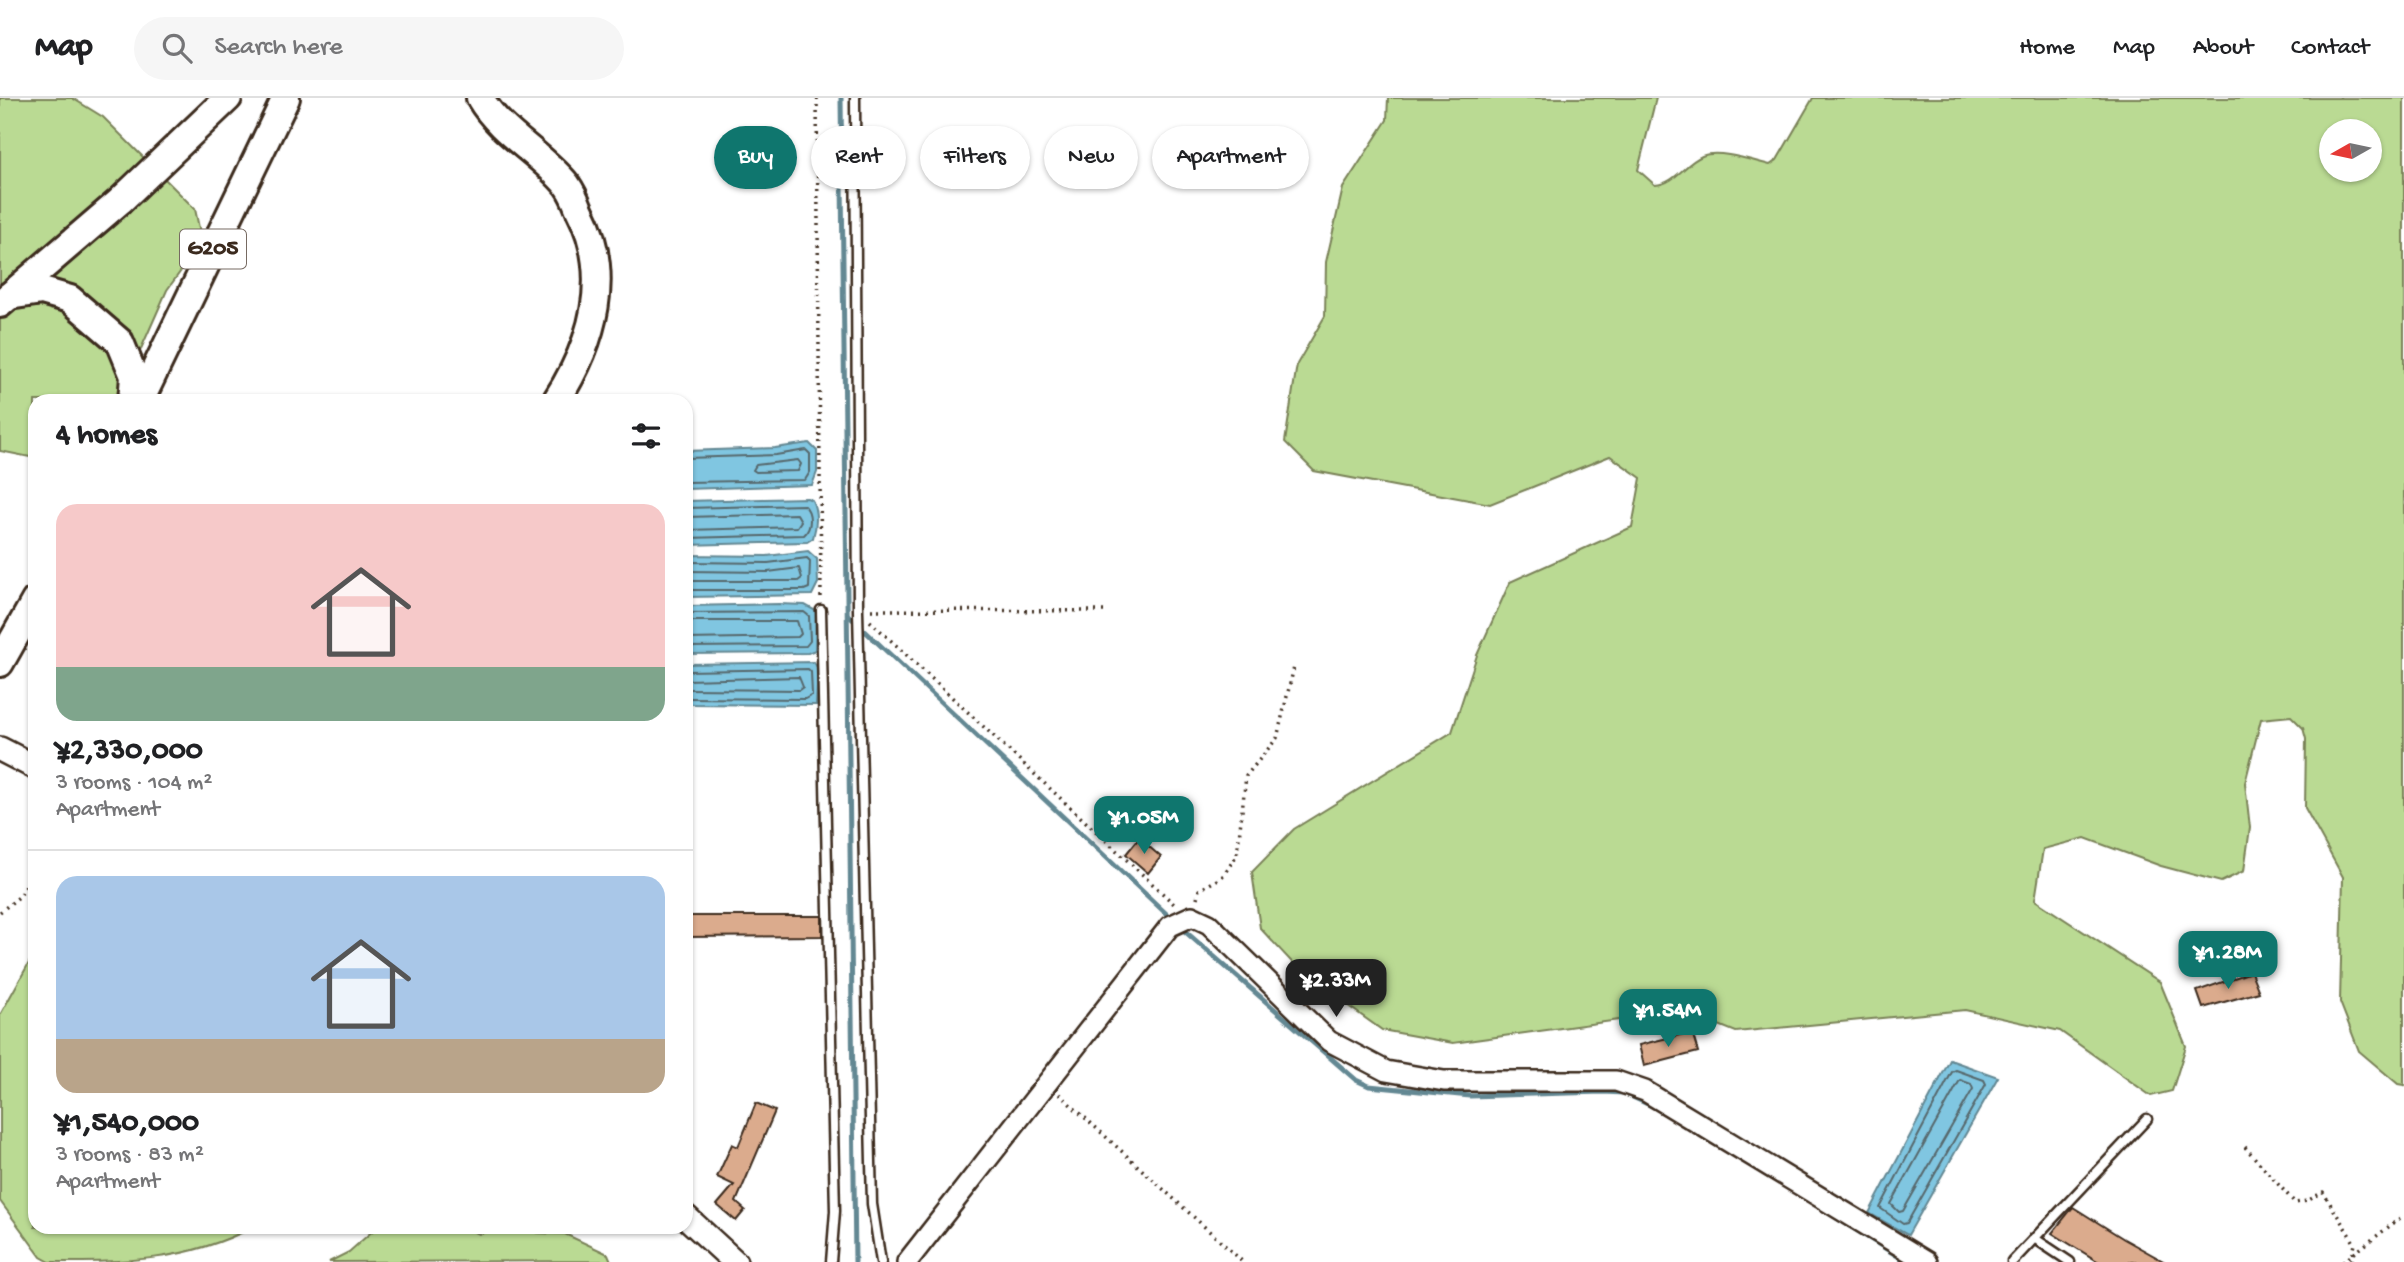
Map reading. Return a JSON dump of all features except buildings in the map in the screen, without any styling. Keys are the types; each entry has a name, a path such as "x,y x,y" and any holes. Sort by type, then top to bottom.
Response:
{"highway":[{"path":"5,300 161,163 228,98"},
{"name":"G205","path":"143,394 286,98"},
{"path":"480,98 490,116 568,186 590,230 599,276 594,317 576,370 561,394"},
{"path":"5,300 42,291 71,299 120,342 134,376 133,394"},
{"path":"0,663 28,613"}],"main road":[{"path":"0,749 28,763"},
{"path":"693,1224 731,1261"}],"street":[{"path":"907,1262 1170,926 1192,916 1209,924 1329,1041 1386,1071 1444,1081 1616,1081 1645,1091 1927,1262"}],"lane":[{"path":"855,98 858,610 872,1204 881,1262"},
{"path":"821,610 835,1211 831,1262"},
{"path":"2012,1262 2147,1119"},
{"path":"2034,1238 2070,1262"}],"path":[{"path":"817,98 821,610"},
{"path":"858,610 1107,611"},
{"path":"858,610 1175,905 1192,916 1199,890 1222,877 1237,855 1246,776 1277,738 1294,667"},
{"path":"0,912 20,896 28,883"},
{"path":"1047,1083 1243,1262"},
{"path":"2245,1147 2295,1203 2307,1201 2323,1192 2355,1244 2351,1259"},
{"path":"2343,1262 2351,1259 2404,1215"}],"green space":[{"path":"0,98 72,98 103,117 195,209 202,242 167,290 121,394 28,394 28,457 0,451"},
{"path":"1388,98 1656,98 1638,170 1655,185 1668,181 1696,159 1709,154 1736,156 1770,165 1777,160 1813,98 2404,98 2404,1085 2398,1084 2359,1051 2340,1002 2343,877 2305,808 2306,739 2303,728 2291,716 2261,719 2245,783 2250,828 2244,871 2221,882 2161,866 2085,838 2043,849 2035,900 2160,982 2186,1046 2172,1091 2151,1096 2060,1031 1965,1010 1736,1032 1684,1011 1453,1043 1382,1030 1302,973 1260,928 1252,872 1294,829 1452,732 1477,655 1510,582 1632,527 1641,478 1610,456 1490,504 1314,471 1285,442 1297,364 1325,316 1326,262 1343,188 1387,120"},
{"path":"28,965 28,1234 238,1234 204,1247 155,1258 50,1262 41,1257 0,1201 0,1015"},
{"path":"369,1234 565,1234 608,1254 611,1261 329,1262 349,1252"}],"water":[{"path":"809,443 817,451 817,472 812,485 693,489 693,451 775,448"},
{"path":"807,498 812,500 815,510 813,538 807,542 693,545 693,501"},
{"path":"808,551 817,559 818,583 812,595 693,597 693,555 767,556"},
{"path":"805,605 816,611 815,650 808,653 693,654 693,606"},
{"path":"814,662 818,669 816,705 693,704 693,664"},
{"path":"1950,1060 1998,1077 1908,1235 1869,1213"}],"waterway":[{"path":"841,98 855,1262"},
{"path":"848,615 1173,920"},
{"path":"1180,927 1356,1080 1369,1086 1470,1096 1624,1093 1654,1107"},
{"path":"1830,1214 1907,1262"}]}
